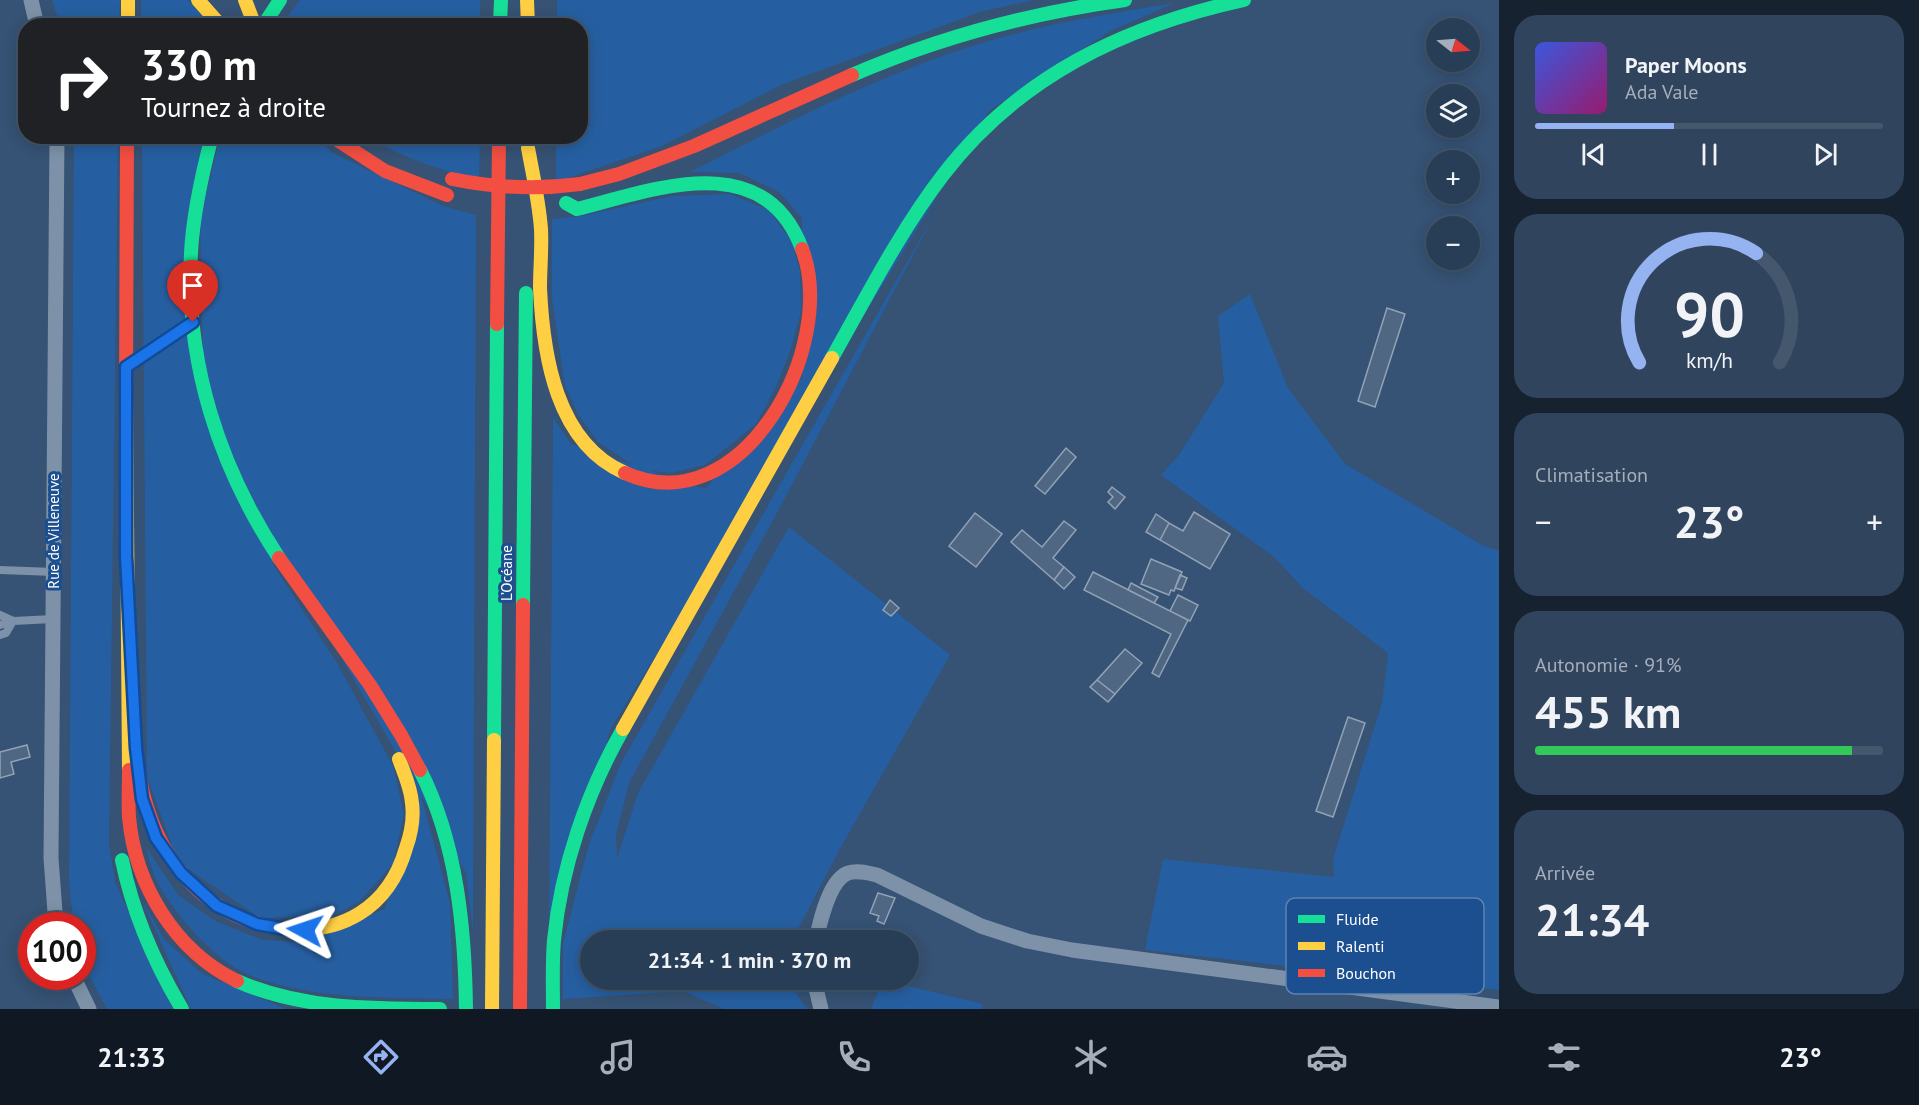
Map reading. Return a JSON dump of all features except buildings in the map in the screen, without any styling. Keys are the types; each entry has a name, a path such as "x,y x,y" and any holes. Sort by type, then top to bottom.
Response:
{"highway":[{"path":"128,0 128,18"},
{"path":"198,0 215,18"},
{"path":"245,0 252,18"},
{"path":"268,18 280,0"},
{"path":"500,18 501,0"},
{"path":"527,0 528,18"},
{"path":"447,178 512,190 548,189 580,184 644,167 877,64 951,37 1033,14 1125,0"},
{"path":"552,1009 554,941 561,897 582,815 598,777 614,744 888,259 924,201 958,157 991,123 1024,94 1072,62 1152,24 1244,0"},
{"path":"683,165 761,125 768,112"},
{"path":"127,144 126,556 129,817 135,852 146,885 172,930 213,968 259,993 326,1007 440,1009"},
{"path":"210,144 202,175 191,254 194,340 205,392 224,454 241,493 281,563 372,686 408,746 431,794 451,852 463,916 466,1009"},
{"path":"343,144 385,171 452,196"},
{"name":"L’Océane","path":"492,1009 500,144"},
{"path":"484,203 517,205 574,204 709,182 726,183 761,195 777,207 800,238 808,267 811,302 808,328 795,370 781,401 755,439 738,455 709,475 685,482 665,483 630,476 618,471 586,445 572,426 555,388 546,345 540,272 540,221 528,144"},
{"path":"527,230 528,144"},
{"path":"574,204 663,174"},
{"name":"L’Océane","path":"520,1009 527,266"},
{"path":"126,556 136,748 142,799 156,838 181,873 217,906 257,924 291,930 318,929 377,902 396,876 408,845 412,825 412,803 398,755 382,721 356,676 356,665"},
{"path":"126,556 115,793 118,837 126,882 145,940 182,1009"}],"street":[{"path":"31,0 36,18"},
{"name":"Rue de Villeneuve","path":"55,912 51,858 57,144"},
{"path":"818,930 820,920 839,878 850,872 864,872 877,875 981,926 1027,941 1071,950 1286,979"},
{"path":"79,990 89,1009"},
{"path":"816,990 821,1009"},
{"path":"1401,994 1499,1007"}],"lane":[{"path":"126,367 193,322"},
{"path":"0,570 54,572"},
{"path":"0,615 13,621"},
{"path":"0,625 13,621 53,619"},
{"path":"0,635 6,633 13,621"}],"shaded area":[{"path":"52,0 120,0 119,18 58,18"},
{"path":"141,0 188,0 204,18 141,18"},
{"path":"300,0 480,0 480,18 286,18"},
{"path":"557,0 1035,0 983,11 783,84 662,146 556,182 556,144 588,144 588,18 557,18"},
{"path":"1175,3 1110,31 990,110 611,728 549,936 553,417 571,444 705,489 802,378 802,218 779,192 740,173 690,172 868,85 941,56 1027,31"},
{"path":"74,144 118,144 109,843 115,882 173,1009 107,1009 96,988 96,912 72,912 69,882"},
{"path":"142,144 204,144 184,295 274,566 337,663 393,766 404,814 393,864 360,901 330,917 260,918 178,862 147,777"},
{"path":"218,144 323,144 333,153 443,206 476,215 473,932 466,873 247,495 203,357 200,218"},
{"path":"380,144 480,144 479,179 422,163"},
{"path":"730,194 769,210 792,242 800,271 801,311 790,352 775,389 756,424 705,465 670,473 639,469 598,442 578,414 565,386 552,299 552,219 581,216 672,196"},
{"path":"940,204 778,511 629,783 616,835 617,859 638,793 789,527 950,655 842,845 798,930 580,930 580,990 794,990 807,1009 724,1009 683,991 563,999 563,944 589,844 621,763"},
{"path":"1250,294 1288,388 1345,464 1482,545 1499,551 1499,990 1484,988 1484,898 1286,898 1286,966 1145,950 1163,859 1334,877 1333,859 1382,703 1388,653 1303,588 1274,557 1161,475 1179,455 1224,383 1218,316"},
{"path":"418,784 450,903 453,999 324,993 273,983 249,975 222,958 195,933 172,905 152,870 146,847 178,895 217,922 263,940 299,942 385,909"},
{"path":"140,896 164,939 201,973 286,1009 191,1009"},
{"path":"919,989 983,1004 982,1009 871,1009 879,990"}],"traffic: fast":[{"path":"268,18 280,0"},
{"path":"500,18 501,0"},
{"path":"852,75 918,49 986,28 1020,19 1125,0"},
{"path":"832,358 884,264 927,196 973,140 1005,110 1040,83 1077,60 1117,41 1157,24 1244,0"},
{"path":"210,144 198,194 191,253 191,294 200,373 223,450 239,487 279,558"},
{"path":"566,203 577,209 672,186 704,183 735,186 762,197 785,217 802,249"},
{"path":"523,605 526,293"},
{"path":"494,740 497,324"},
{"path":"553,1009 554,940 557,913 569,858 587,804 623,729"},
{"path":"420,770 433,798 451,856 461,917 466,1009"},
{"path":"122,860 138,918 162,973 182,1009"},
{"path":"237,981 286,997 336,1006 440,1009"}],"traffic: slow":[{"path":"128,0 128,18"},
{"path":"198,0 214,18"},
{"path":"245,0 252,18"},
{"path":"527,0 528,18"},
{"path":"528,148 541,229 540,288 550,368 569,419 583,441 602,459 625,473"},
{"path":"623,729 832,358"},
{"path":"126,395 129,770"},
{"path":"492,1009 494,740"},
{"path":"280,928 323,927 342,922 375,902 388,887 406,848 411,832 413,809 399,759"}],"traffic: jam":[{"path":"580,184 619,174 694,146 852,75"},
{"path":"126,395 127,144"},
{"path":"343,144 385,171 447,195"},
{"path":"497,324 499,144"},
{"path":"452,179 516,187 580,184"},
{"path":"625,473 668,483 708,474 743,451 772,417 793,376 807,332 810,288 802,249"},
{"path":"279,558 370,685 420,770"},
{"path":"520,1009 523,605"},
{"path":"129,770 129,817 133,842 149,891 177,934 215,968 237,981"},
{"path":"140,779 157,832 169,856 185,877 204,896 226,910 252,921 280,928"}],"route":[{"path":"193,322 126,367 126,556 136,748 142,799 156,838 181,873 217,906 257,924 305,930"}]}
